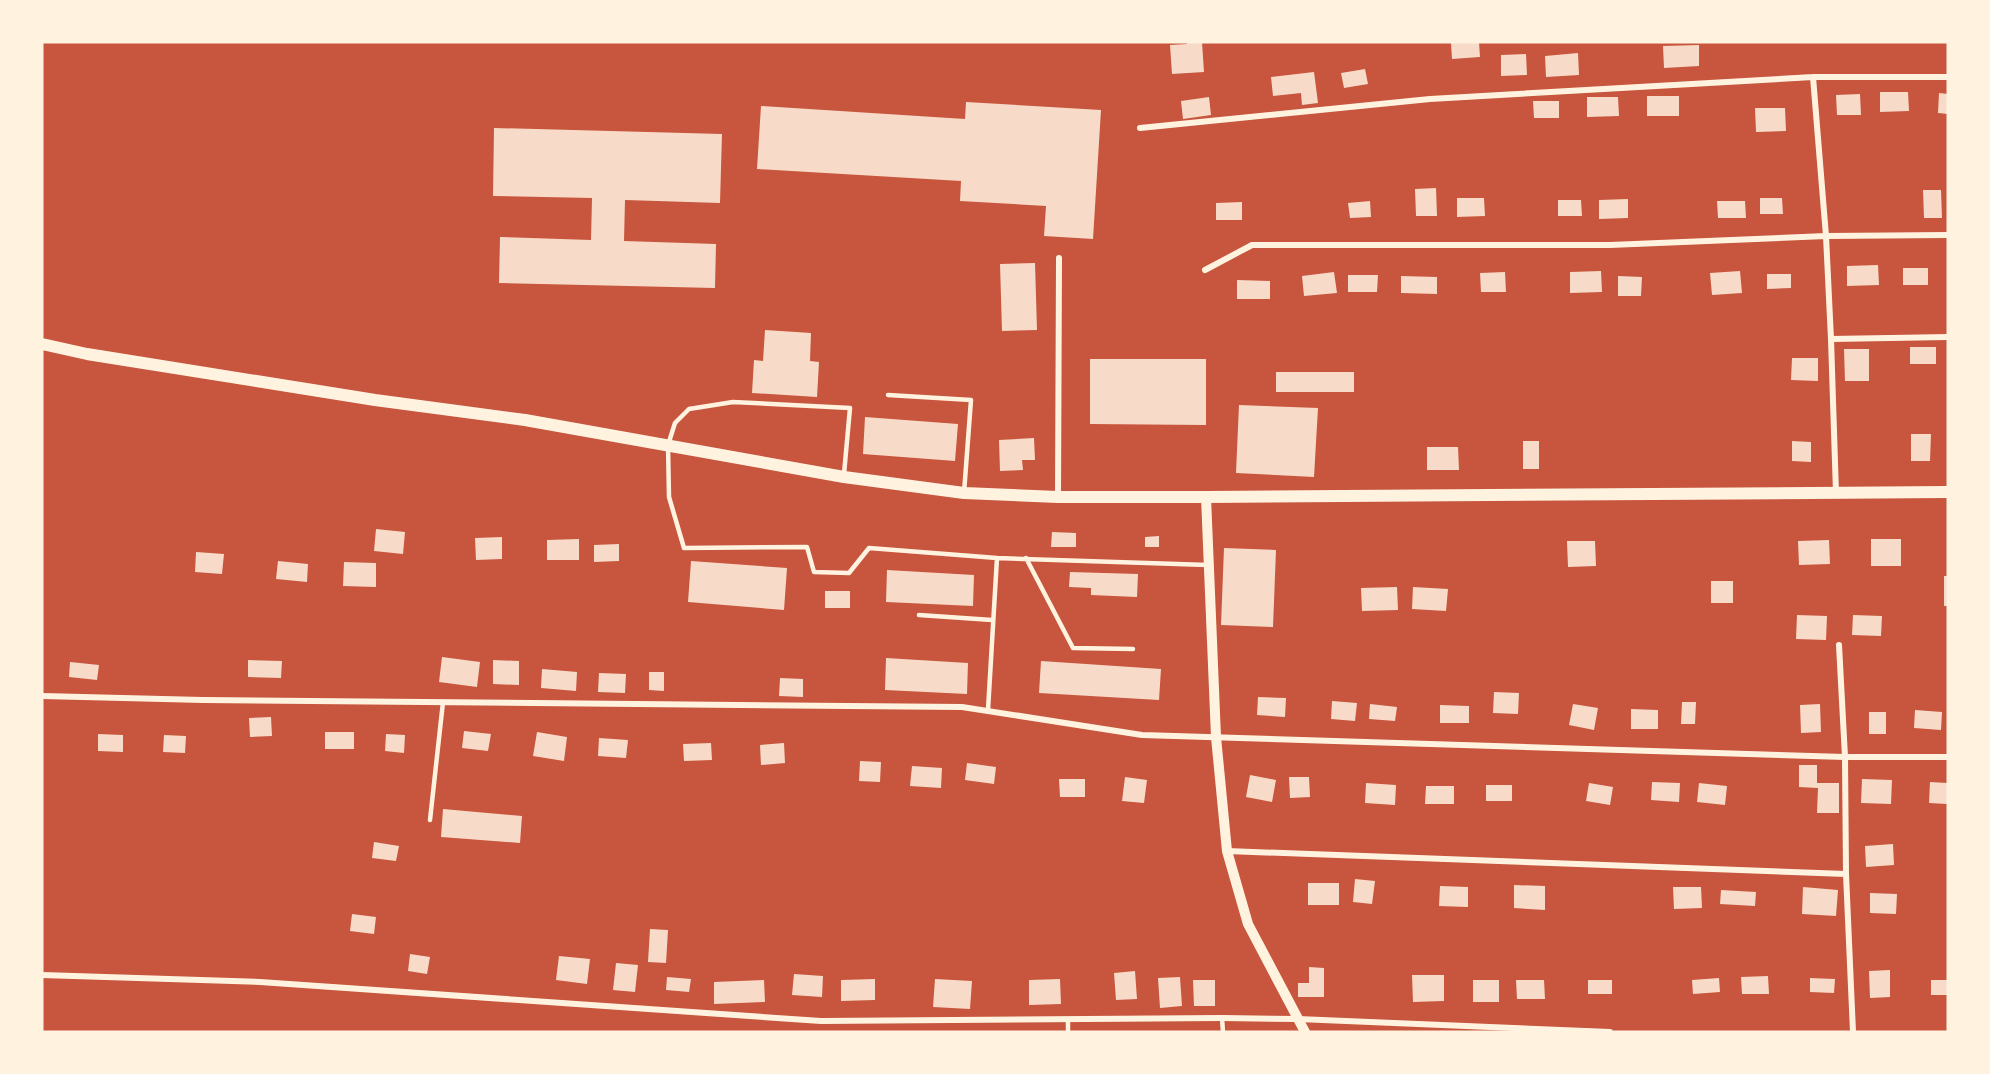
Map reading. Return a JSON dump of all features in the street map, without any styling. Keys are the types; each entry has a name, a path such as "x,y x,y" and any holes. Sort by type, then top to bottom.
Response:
{"main road":[{"path":"42,344 87,354 375,400 525,420 844,477 964,493 1058,497 1206,497 1948,492"}],"street":[{"path":"1140,128 1430,99 1813,77 1948,77"},
{"path":"1813,77 1832,339 1836,493"},
{"path":"1205,270 1252,245 1610,245 1826,236 1948,235"},
{"path":"1058,497 1059,258"},
{"path":"1832,339 1948,337"},
{"path":"1206,497 1216,737 1227,851 1248,924 1305,1032"},
{"path":"1839,645 1845,757 1846,874 1853,1032"},
{"path":"42,696 962,707 1142,735 1845,757 1948,757"},
{"path":"1227,851 1846,874"},
{"path":"42,975 260,982 821,1021 1298,1019 1610,1032"}],"lane":[{"path":"888,395 971,400 964,493"},
{"path":"844,477 850,408 733,402 689,409 675,423 668,445 669,497 684,548 807,547 814,572 849,573 869,548 997,558 1208,565"},
{"path":"988,710 997,558"},
{"path":"1026,558 1072,648 1133,649"},
{"path":"919,615 992,620"},
{"path":"430,820 443,702"},
{"path":"1222,1018 1223,1032"},
{"path":"1068,1019 1068,1032"}],"building":[{"path":"1187,42 1202,42 1204,72 1172,74 1170,45 1187,44"},
{"path":"1479,42 1480,57 1452,59 1451,43"},
{"path":"1699,45 1699,66 1664,68 1663,46"},
{"path":"1578,53 1579,75 1546,77 1545,56"},
{"path":"1526,54 1527,75 1501,76 1501,55"},
{"path":"1365,69 1368,84 1344,88 1341,73"},
{"path":"1314,72 1318,103 1302,105 1301,93 1273,96 1271,77"},
{"path":"1880,92 1908,92 1909,111 1880,112"},
{"path":"1939,93 1948,94 1948,114 1938,113"},
{"path":"1860,94 1861,115 1837,115 1836,95"},
{"path":"1647,96 1679,96 1679,116 1647,116"},
{"path":"1209,97 1211,115 1183,119 1181,101"},
{"path":"1587,97 1618,97 1619,116 1587,117"},
{"path":"1533,101 1559,101 1559,118 1534,118"},
{"path":"966,102 1101,110 1093,239 1044,236 1046,206 960,201 961,181 757,169 761,106 965,119"},
{"path":"1755,108 1785,108 1786,131 1756,132"},
{"path":"494,128 722,134 720,203 625,200 624,241 716,244 715,288 499,283 500,237 591,240 592,198 493,196"},
{"path":"1436,188 1437,216 1416,216 1415,189"},
{"path":"1923,190 1941,190 1942,218 1924,218"},
{"path":"1457,198 1484,198 1485,216 1457,217"},
{"path":"1760,198 1782,198 1783,214 1760,214"},
{"path":"1628,199 1628,218 1599,219 1599,200"},
{"path":"1558,200 1581,200 1582,216 1558,216"},
{"path":"1370,201 1371,217 1350,218 1348,203"},
{"path":"1717,201 1745,201 1746,218 1718,218"},
{"path":"1242,202 1242,220 1216,220 1216,203"},
{"path":"1035,263 1037,330 1002,331 1000,264"},
{"path":"1878,265 1879,285 1847,286 1847,266"},
{"path":"1903,268 1928,268 1928,285 1903,285"},
{"path":"1601,271 1602,292 1570,293 1570,272"},
{"path":"1740,271 1742,293 1712,295 1710,273"},
{"path":"1334,272 1337,293 1304,296 1302,276"},
{"path":"1505,272 1506,292 1481,292 1480,273"},
{"path":"1767,274 1791,274 1791,288 1767,289"},
{"path":"1348,275 1378,275 1377,292 1348,292"},
{"path":"1401,276 1437,277 1437,294 1401,293"},
{"path":"1618,276 1642,277 1641,296 1618,296"},
{"path":"1237,280 1270,281 1270,299 1237,299"},
{"path":"765,330 811,333 810,361 819,362 817,397 752,393 754,360 763,361"},
{"path":"1910,347 1936,347 1936,364 1910,364"},
{"path":"1844,349 1869,349 1869,381 1845,381"},
{"path":"1792,358 1818,358 1818,381 1791,380"},
{"path":"1090,359 1206,359 1206,425 1090,424"},
{"path":"1276,372 1354,372 1354,392 1276,392"},
{"path":"1239,405 1318,408 1314,477 1236,473"},
{"path":"865,417 958,424 955,461 863,454"},
{"path":"1911,434 1931,434 1930,461 1911,461"},
{"path":"1034,438 1035,460 1022,460 1023,470 1000,471 999,440"},
{"path":"1523,441 1539,441 1539,469 1523,469"},
{"path":"1792,441 1811,442 1811,462 1792,461"},
{"path":"1427,447 1458,447 1459,470 1427,470"},
{"path":"376,529 405,532 403,554 374,551"},
{"path":"1052,532 1076,533 1076,547 1051,547"},
{"path":"1159,536 1159,547 1145,547 1145,537"},
{"path":"502,537 502,559 476,560 475,538"},
{"path":"579,539 579,560 547,560 547,540"},
{"path":"1871,539 1901,539 1901,566 1871,566"},
{"path":"1829,540 1830,564 1799,565 1798,541"},
{"path":"1567,541 1595,541 1596,566 1568,567"},
{"path":"619,544 619,561 594,562 594,545"},
{"path":"1224,548 1276,550 1273,627 1221,625"},
{"path":"196,552 224,554 222,574 195,572"},
{"path":"278,561 308,564 307,582 276,579"},
{"path":"691,561 787,568 784,610 688,602"},
{"path":"344,562 376,563 376,587 343,586"},
{"path":"887,570 974,575 973,606 886,602"},
{"path":"1070,572 1138,574 1137,597 1091,595 1091,588 1069,587"},
{"path":"1944,576 1948,576 1948,606 1944,606"},
{"path":"1711,581 1733,581 1733,603 1711,603"},
{"path":"1397,587 1398,610 1362,611 1361,588"},
{"path":"1413,587 1448,589 1446,611 1412,609"},
{"path":"825,591 850,591 850,608 825,608"},
{"path":"1797,615 1827,616 1826,640 1796,639"},
{"path":"1853,615 1882,616 1881,636 1852,635"},
{"path":"442,657 480,662 477,687 439,682"},
{"path":"886,658 968,663 967,694 885,690"},
{"path":"248,660 282,661 281,678 248,677"},
{"path":"493,660 519,661 519,685 493,684"},
{"path":"1041,661 1161,669 1159,700 1039,693"},
{"path":"70,662 99,665 97,680 69,677"},
{"path":"542,669 577,672 576,691 541,688"},
{"path":"649,672 664,672 664,691 649,690"},
{"path":"599,673 626,674 625,693 598,692"},
{"path":"780,678 803,679 803,697 779,696"},
{"path":"1494,692 1519,693 1518,714 1493,713"},
{"path":"1258,697 1286,698 1285,717 1257,715"},
{"path":"1332,701 1357,703 1355,721 1331,719"},
{"path":"1682,702 1696,702 1695,724 1681,724"},
{"path":"1370,704 1397,707 1395,721 1369,719"},
{"path":"1573,704 1598,708 1594,730 1569,725"},
{"path":"1820,704 1821,732 1801,733 1800,705"},
{"path":"1440,705 1469,706 1469,723 1440,723"},
{"path":"1631,709 1658,710 1658,729 1631,729"},
{"path":"1915,710 1942,712 1941,730 1914,728"},
{"path":"1869,712 1886,712 1886,734 1869,734"},
{"path":"271,717 272,736 250,737 249,718"},
{"path":"464,731 491,734 488,751 462,748"},
{"path":"325,732 354,732 354,749 325,749"},
{"path":"537,732 567,737 564,761 533,756"},
{"path":"98,734 123,735 123,752 98,751"},
{"path":"386,734 405,735 404,753 385,751"},
{"path":"164,735 186,736 185,753 163,752"},
{"path":"599,738 628,740 626,758 598,756"},
{"path":"711,743 712,760 684,761 683,744"},
{"path":"784,743 785,763 761,765 760,745"},
{"path":"860,761 881,762 880,782 859,781"},
{"path":"967,763 996,767 994,784 965,780"},
{"path":"1799,765 1817,765 1817,783 1839,783 1839,813 1817,813 1818,788 1799,787"},
{"path":"912,766 942,768 941,788 910,786"},
{"path":"1250,775 1276,780 1272,802 1246,797"},
{"path":"1125,777 1147,780 1144,803 1122,801"},
{"path":"1289,777 1309,777 1310,797 1290,798"},
{"path":"1059,779 1085,779 1085,797 1060,797"},
{"path":"1862,779 1892,780 1891,804 1861,803"},
{"path":"1652,782 1680,783 1679,802 1651,800"},
{"path":"1930,782 1948,783 1947,804 1929,803"},
{"path":"1366,783 1396,785 1395,805 1365,803"},
{"path":"1589,783 1613,787 1610,805 1586,801"},
{"path":"1699,783 1727,786 1725,805 1697,802"},
{"path":"1486,785 1512,785 1512,801 1486,801"},
{"path":"1426,786 1454,786 1454,804 1425,804"},
{"path":"443,809 522,816 520,843 441,837"},
{"path":"374,842 399,846 396,861 372,858"},
{"path":"1893,844 1894,865 1866,867 1865,846"},
{"path":"1355,879 1375,881 1372,904 1353,902"},
{"path":"1308,883 1339,883 1339,905 1308,905"},
{"path":"1514,885 1545,886 1545,910 1514,908"},
{"path":"1440,886 1468,887 1468,907 1439,906"},
{"path":"1673,887 1701,887 1702,908 1674,909"},
{"path":"1803,887 1838,890 1836,916 1802,914"},
{"path":"1721,890 1756,892 1755,906 1720,904"},
{"path":"1870,893 1897,894 1896,914 1870,913"},
{"path":"352,914 376,917 374,934 350,931"},
{"path":"650,929 668,930 666,963 648,962"},
{"path":"410,954 430,957 427,974 408,971"},
{"path":"559,956 590,959 587,984 556,980"},
{"path":"616,963 638,965 635,992 613,990"},
{"path":"1309,967 1324,968 1324,997 1298,997 1298,983 1309,983"},
{"path":"1890,970 1890,997 1870,998 1869,971"},
{"path":"1135,971 1137,999 1116,1000 1114,973"},
{"path":"794,974 823,976 822,997 792,995"},
{"path":"1412,975 1444,975 1444,1001 1413,1002"},
{"path":"1768,976 1769,994 1742,994 1741,977"},
{"path":"667,977 691,979 689,992 666,990"},
{"path":"1180,977 1182,1006 1160,1008 1158,978"},
{"path":"1719,978 1720,992 1693,994 1692,980"},
{"path":"1810,978 1835,979 1834,993 1810,992"},
{"path":"875,979 875,1000 841,1001 841,980"},
{"path":"935,979 972,981 970,1009 933,1007"},
{"path":"1060,979 1061,1004 1029,1005 1029,980"},
{"path":"764,980 765,1002 714,1004 714,982"},
{"path":"1193,980 1215,980 1215,1006 1194,1006"},
{"path":"1473,980 1499,980 1499,1002 1473,1002"},
{"path":"1516,980 1544,980 1545,999 1517,999"},
{"path":"1588,980 1612,980 1612,994 1588,994"},
{"path":"1931,980 1948,980 1948,995 1931,995"}]}
